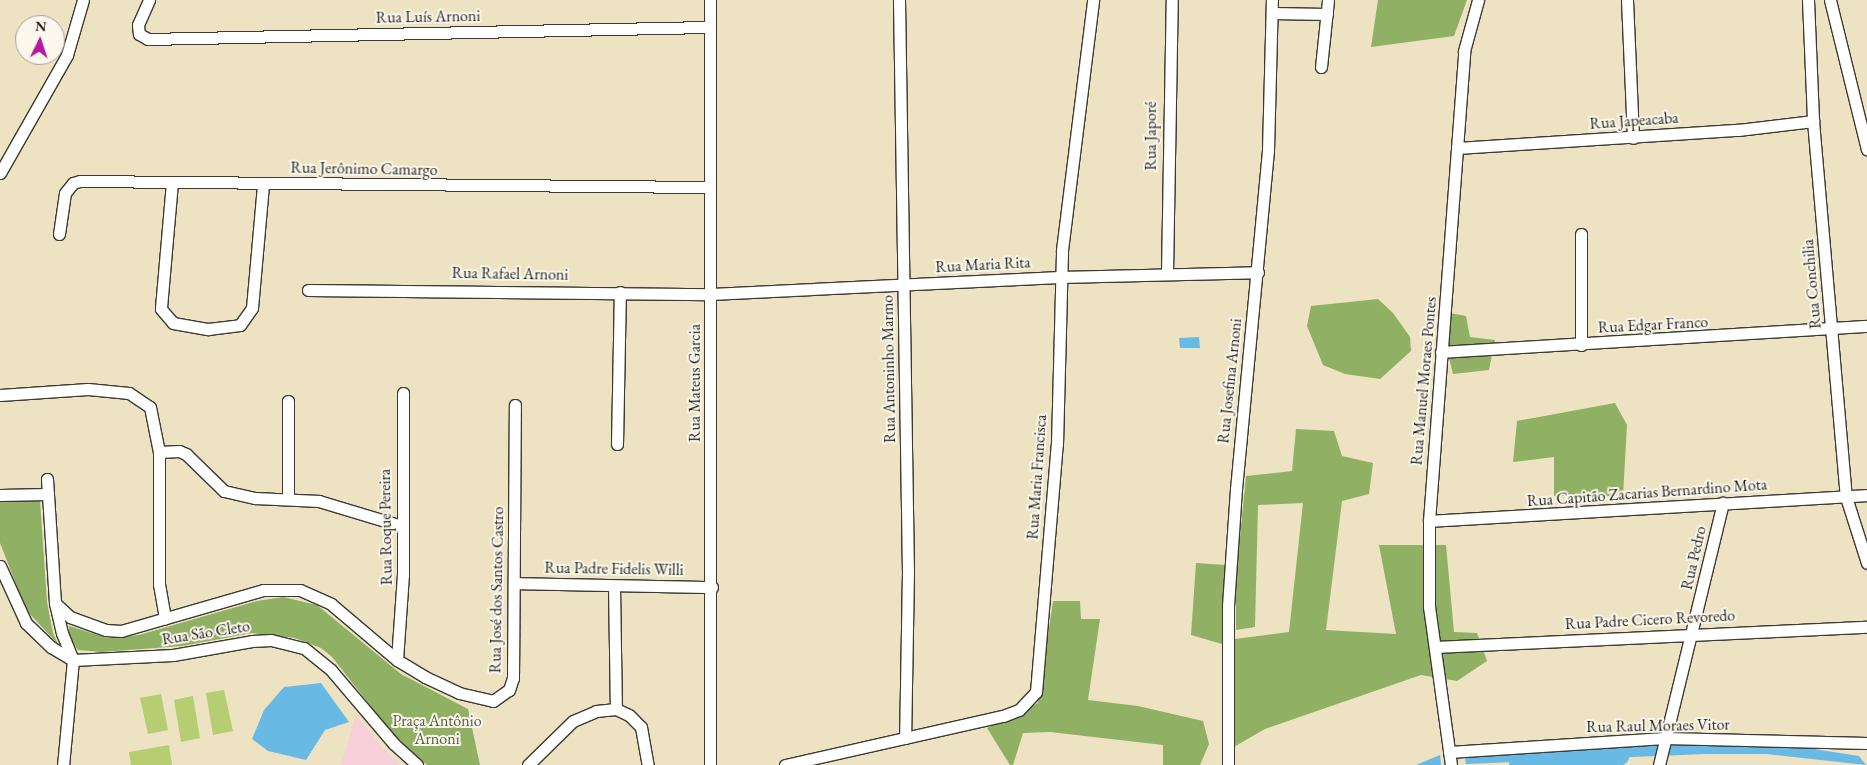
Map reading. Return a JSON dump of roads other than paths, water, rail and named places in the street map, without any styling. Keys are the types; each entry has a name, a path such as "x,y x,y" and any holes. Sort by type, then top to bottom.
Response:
{"street":[{"path":"0,172 67,55 83,0"},
{"name":"Rua Luís Arnoni","path":"149,0 138,24 139,34 148,39 709,27"},
{"name":"Rua Mateus Garcia","path":"710,0 709,187 712,587 710,765"},
{"name":"Rua Antoninho Marmo","path":"900,0 908,572 906,738"},
{"name":"Rua Maria Francisca","path":"785,765 1003,716 1019,710 1036,692 1057,444 1060,277 1093,0"},
{"name":"Rua Japoré","path":"1167,273 1172,0"},
{"name":"Rua Josefina Arnoni","path":"1228,765 1229,589 1270,122 1272,0"},
{"path":"1321,67 1328,0"},
{"name":"Rua Manuel Moraes Pontes","path":"1451,765 1427,573 1429,521 1464,51 1478,0"},
{"path":"1627,0 1633,138"},
{"name":"Rua Conchilia","path":"1808,0 1813,121 1846,497 1867,563"},
{"path":"1830,0 1867,150"},
{"path":"1272,13 1326,14"},
{"name":"Rua Japeacaba","path":"1457,148 1633,138 1738,130 1813,121"},
{"path":"172,182 161,309 173,323 208,329 240,325 252,308 263,184"},
{"name":"Rua Jerônimo Camargo","path":"59,234 65,193 73,183 172,182 709,187"},
{"path":"1581,345 1582,234"},
{"name":"Rua Maria Rita","path":"711,294 1060,277 1258,272"},
{"name":"Rua Rafael Arnoni","path":"308,290 711,294"},
{"path":"617,444 620,292"},
{"name":"Rua Edgar Franco","path":"1442,352 1581,345 1867,326"},
{"path":"0,395 88,389 129,393 150,407 159,452 159,584 165,618"},
{"name":"Rua Roque Pereira","path":"397,660 402,627 403,393"},
{"path":"288,401 288,499"},
{"name":"Rua José dos Santos Castro","path":"55,602 70,617 106,630 138,628 165,618 262,590 300,590 330,604 397,660 459,693 483,701 501,697 509,690 513,678 515,405"},
{"path":"159,452 179,450 186,454 224,490 255,498 288,499 333,504 402,526"},
{"path":"47,479 55,602 62,633 73,660 63,765"},
{"path":"0,495 48,494"},
{"name":"Rua Capitão Zacarias Bernardino Mota","path":"1429,521 1867,495"},
{"name":"Rua Pedro","path":"1660,760 1723,503"},
{"path":"0,566 26,623 51,647 73,660"},
{"name":"Rua Padre Fidelis Willi","path":"515,582 712,587"},
{"path":"614,586 616,710"},
{"name":"Rua Padre Cicero Revoredo","path":"1435,647 1692,633 1867,627"},
{"name":"Rua São Cleto","path":"73,660 173,655 252,641 288,643 316,656 417,765"},
{"path":"528,765 573,721 596,711 616,710 628,715 641,728 648,765"},
{"name":"Rua Raul Moraes Vitor","path":"1449,752 1665,740 1867,743"}],"water":[{"path":"1199,337 1200,348 1180,348 1179,338"},
{"path":"321,683 349,722 325,730 306,760 268,751 252,739 264,710 284,687"},
{"path":"1643,745 1789,745 1859,756 1866,765 1766,754 1705,754 1466,764 1464,754"},
{"path":"1440,755 1441,765 1416,765"}],"waterway":[{"path":"1519,765 1618,755"}],"park label":[{"name":"Praça Antônio Arnoni","path":"437,730"}]}
